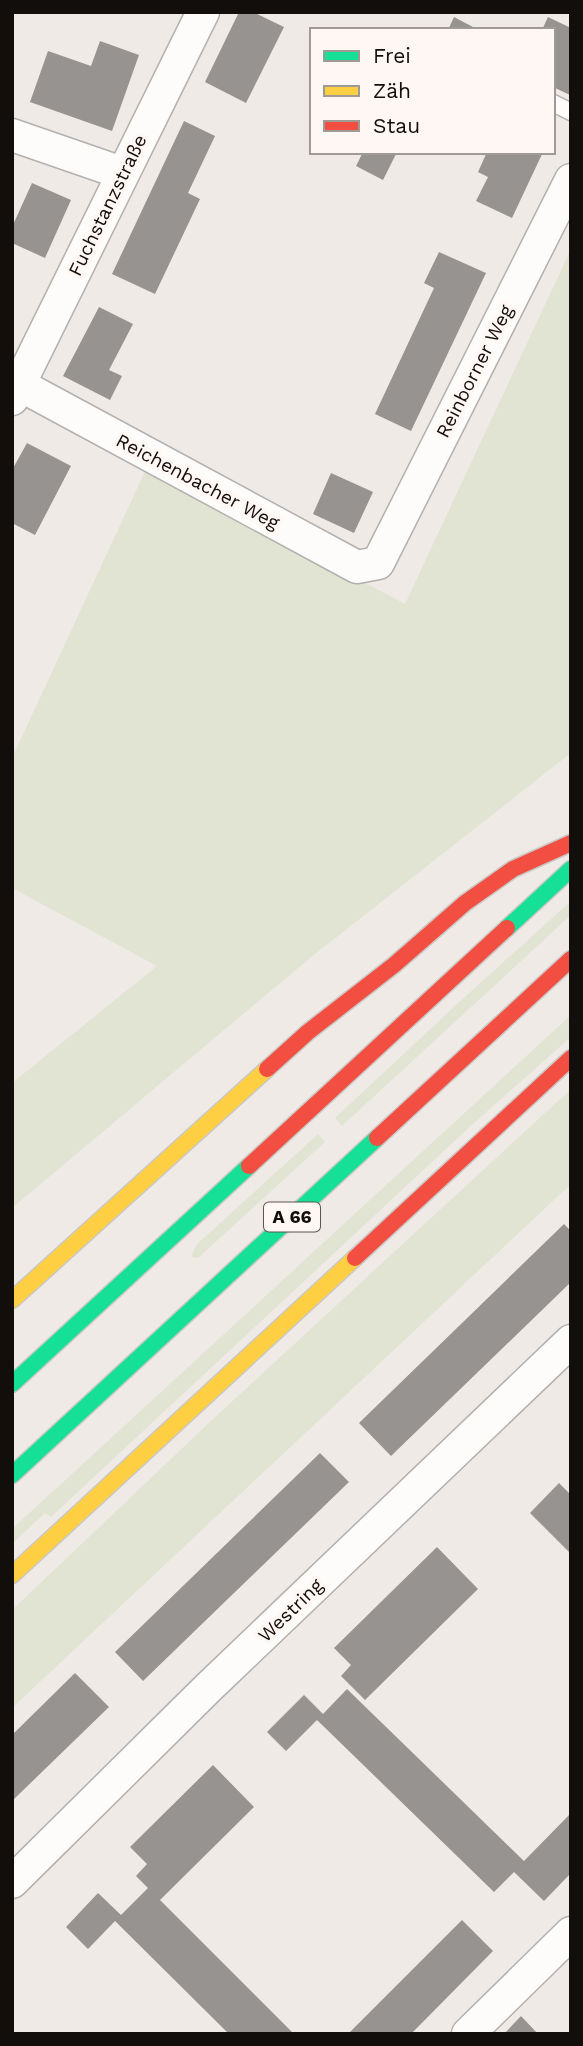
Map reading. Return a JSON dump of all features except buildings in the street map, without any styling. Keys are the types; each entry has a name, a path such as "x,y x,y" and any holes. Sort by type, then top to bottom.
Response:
{"highway":[{"path":"12,1300 308,1032 394,965 465,903 513,869 571,842"},
{"path":"12,1384 571,869"},
{"name":"A 66","path":"12,1475 571,959"},
{"path":"17,1581 571,1058"},
{"path":"17,1581 571,1080"}],"street":[{"name":"Fuchstanzstraße","path":"16,392 203,12"},
{"path":"12,135 122,173"},
{"name":"Reinborner Weg","path":"378,562 571,180"},
{"name":"Reichenbacher Weg","path":"16,392 357,567 378,562"},
{"name":"Westring","path":"12,1882 208,1688 571,1341"},
{"path":"468,2034 571,1933"}],"lane":[{"path":"555,104 571,112"}],"green space":[{"path":"571,249 571,753 310,958 12,1208 12,1083 157,966 12,888 12,758 147,467 405,604"},
{"path":"571,901 571,915 342,1126 335,1118"},
{"path":"571,1015 571,1037 475,1122 51,1517 45,1513 12,1544 12,1529"},
{"path":"571,1089 571,1184 12,1708 12,1610 213,1419"},
{"path":"318,1134 325,1142 198,1258 191,1257 196,1245"}],"traffic: fast":[{"path":"507,928 571,869"},
{"path":"12,1475 377,1138"},
{"path":"12,1384 249,1166"}],"traffic: slow":[{"path":"12,1300 267,1069"},
{"path":"12,1575 355,1258"}],"traffic: jam":[{"path":"267,1069 465,903 513,869 571,843"},
{"path":"249,1166 507,928"},
{"path":"377,1138 571,959"},
{"path":"355,1258 571,1058"}]}
